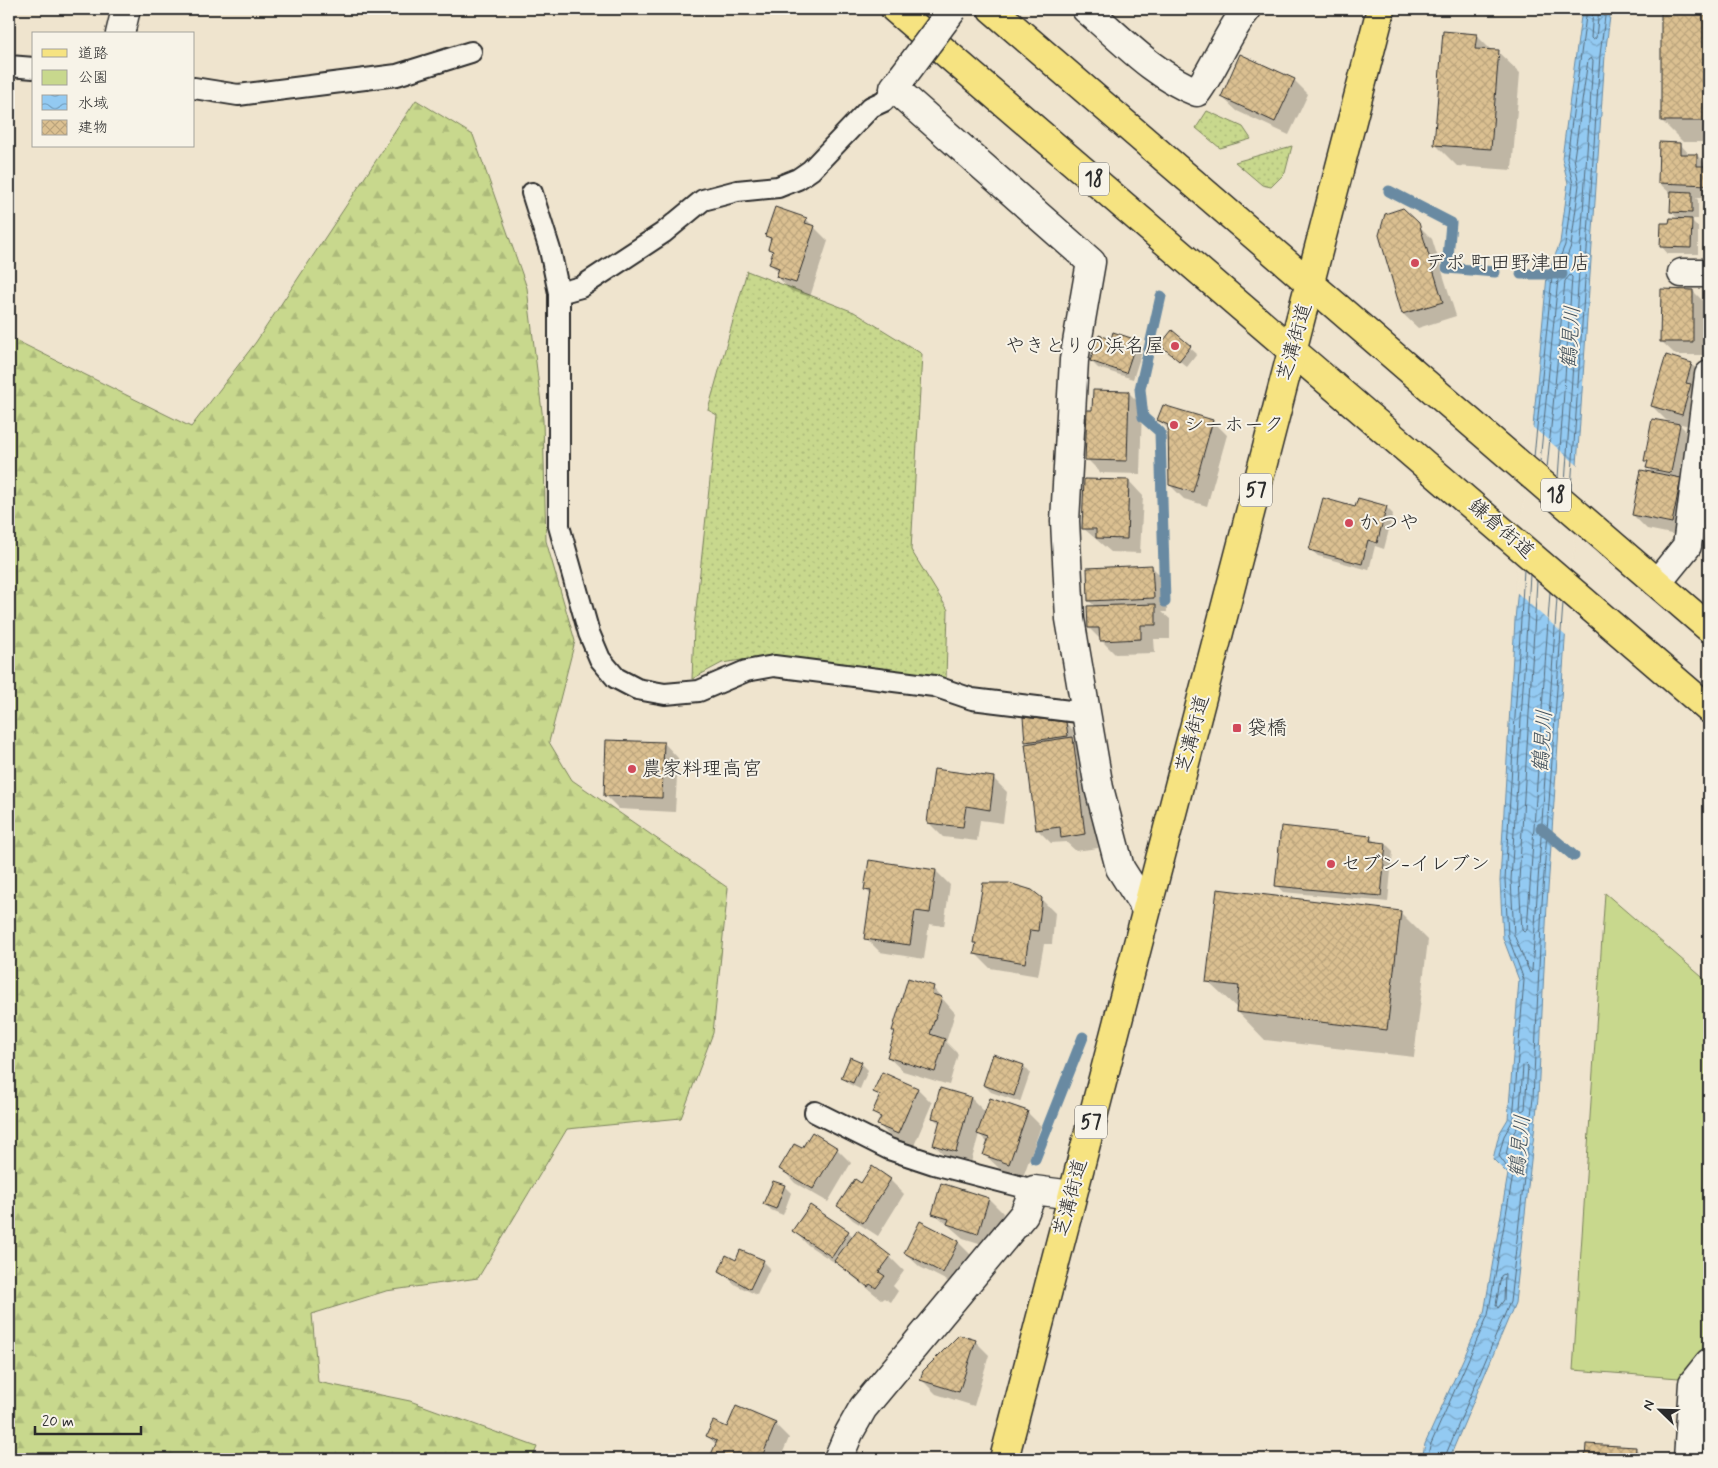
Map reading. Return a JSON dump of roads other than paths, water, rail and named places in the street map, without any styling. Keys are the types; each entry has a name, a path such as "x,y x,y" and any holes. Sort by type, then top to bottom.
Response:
{"main road":[{"name":"18","path":"895,9 1292,350"},
{"name":"18","path":"992,9 1709,628"},
{"name":"芝溝街道","path":"1004,1459 1381,9"},
{"name":"鎌倉街道","path":"1292,350 1709,709"}],"street":[{"path":"120,32 126,9"},
{"path":"953,9 898,82 1091,262 1074,360 1065,521 1070,619 1099,788 1120,868 1146,908"},
{"path":"1086,9 1165,76 1197,92 1211,72 1240,18 1247,9"},
{"path":"1682,273 1709,273"},
{"path":"1657,582 1687,546 1700,514 1709,375"},
{"path":"838,1459 848,1433 863,1408 1024,1214 1034,1190 1072,1195"},
{"path":"1688,1459 1693,1382 1709,1363"}],"lane":[{"path":"195,88 238,96 397,75 471,52"},
{"path":"9,66 32,68"},
{"path":"559,292 581,287 663,233 703,200 737,191 778,187 798,179 811,170 871,107 884,100 898,82"},
{"path":"532,194 550,250 559,292 559,526 589,633 600,659 616,678 637,689 665,694 698,691 746,671 774,666 934,686 972,699 1086,713"},
{"path":"815,1112 890,1150 934,1164 1034,1190"}],"water":[{"name":"鶴見川","path":"1582,9 1611,9 1605,55 1547,904 1538,1098 1515,1303 1449,1459 1422,1459 1425,1444 1484,1313 1508,1174 1493,1159 1499,1134 1508,1119 1519,980 1503,938 1500,881 1515,620 1547,276 1560,243 1568,183 1562,158"}],"waterway":[{"path":"1389,191 1451,223 1447,268 1495,272"},
{"path":"1521,274 1562,274"},
{"path":"1161,296 1140,389 1143,417 1160,432 1165,602"},
{"path":"1541,828 1574,856"},
{"path":"1035,1159 1083,1037"}],"place":[{"name":"デポ 町田野津田店","path":"1415,263"},
{"name":"やきとりの浜名屋","path":"1175,346"},
{"name":"シーホーク","path":"1174,425"},
{"name":"かつや","path":"1349,523"},
{"name":"袋橋","path":"1237,728"},
{"name":"農家料理高宮","path":"632,769"},
{"name":"セブン-イレブン","path":"1331,864"}]}
